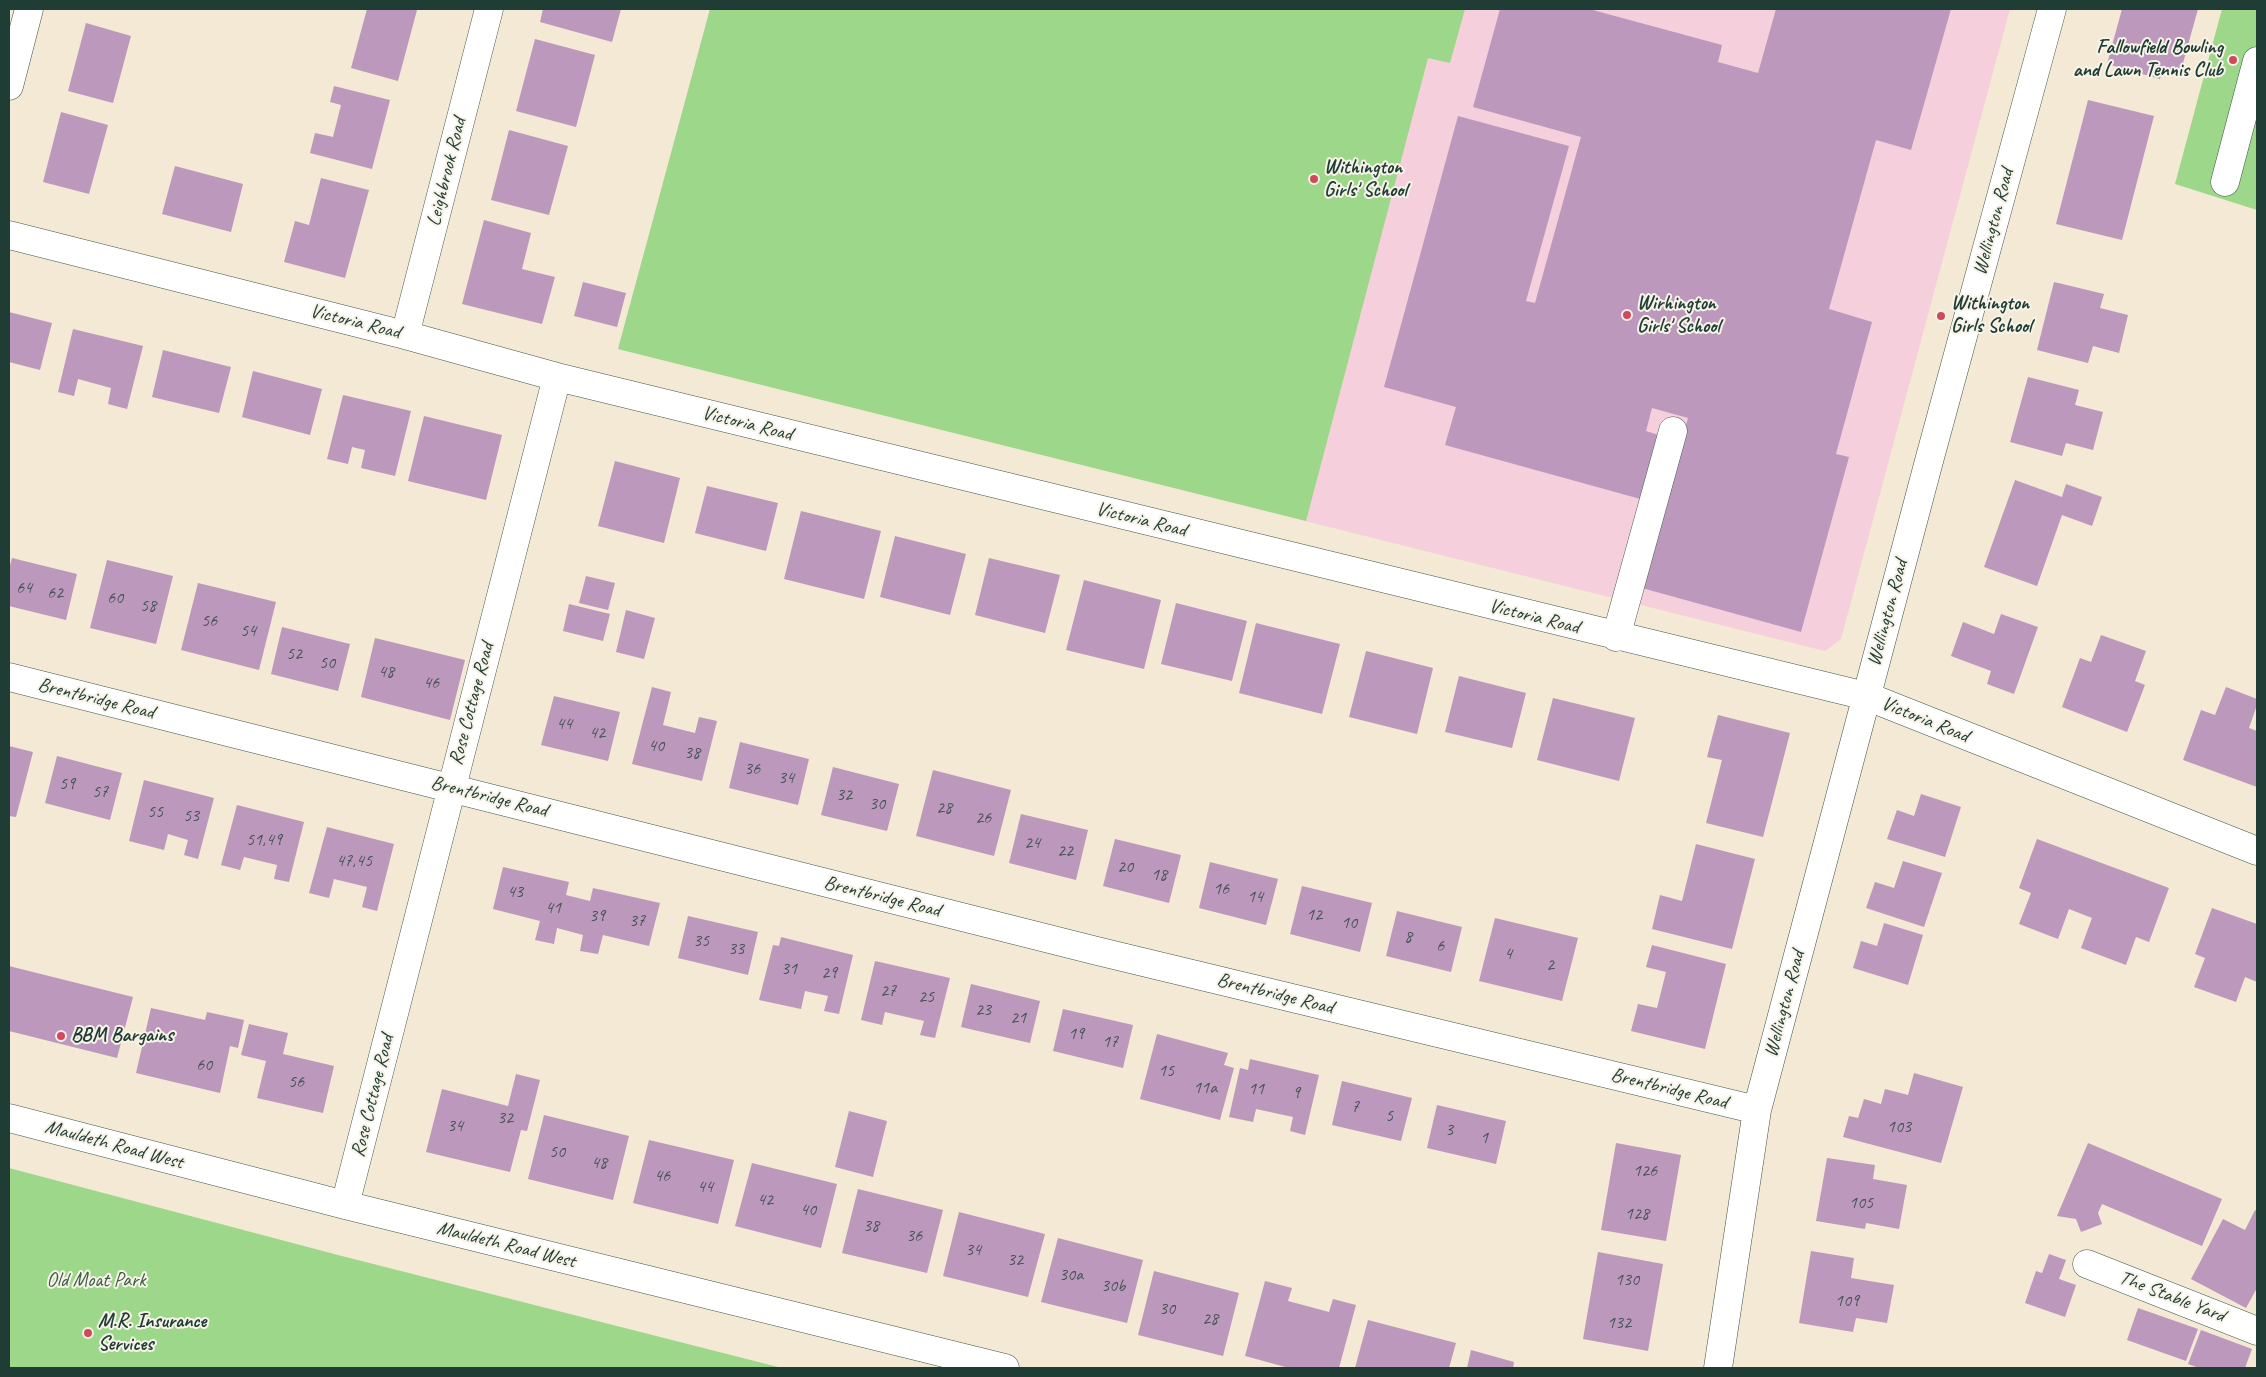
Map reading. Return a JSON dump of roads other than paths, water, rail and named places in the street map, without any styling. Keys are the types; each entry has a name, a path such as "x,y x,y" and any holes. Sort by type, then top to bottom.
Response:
{"street":[{"path":"9,86 29,9"},
{"name":"Leighbrook Road","path":"405,334 489,9"},
{"name":"Wellington Road","path":"1718,1368 1757,1110 1866,696 2052,9"},
{"path":"2225,182 2257,61"},
{"name":"Victoria Road","path":"9,235 405,334 557,377 1616,637 1866,696 2257,852"},
{"name":"Rose Cottage Road","path":"345,1205 557,377"},
{"path":"1616,637 1673,431"},
{"name":"Brentbridge Road","path":"9,677 1097,951 1757,1110"},
{"name":"Mauldeth Road West","path":"9,1118 345,1205 1005,1368"},
{"name":"The Stable Yard","path":"2086,1264 2257,1331"}],"place":[{"name":"Fallowfield Bowling and Lawn Tennis Club","path":"2233,60"},
{"name":"Withington Girls' School","path":"1314,179"},
{"name":"Wirhington Girls' School","path":"1627,315"},
{"name":"Withington Girls School","path":"1941,316"},
{"name":"BBM Bargains","path":"61,1036"},
{"name":"M.R. Insurance Services","path":"88,1333"}],"park label":[{"name":"Old Moat Park","path":"96,1281"}]}
